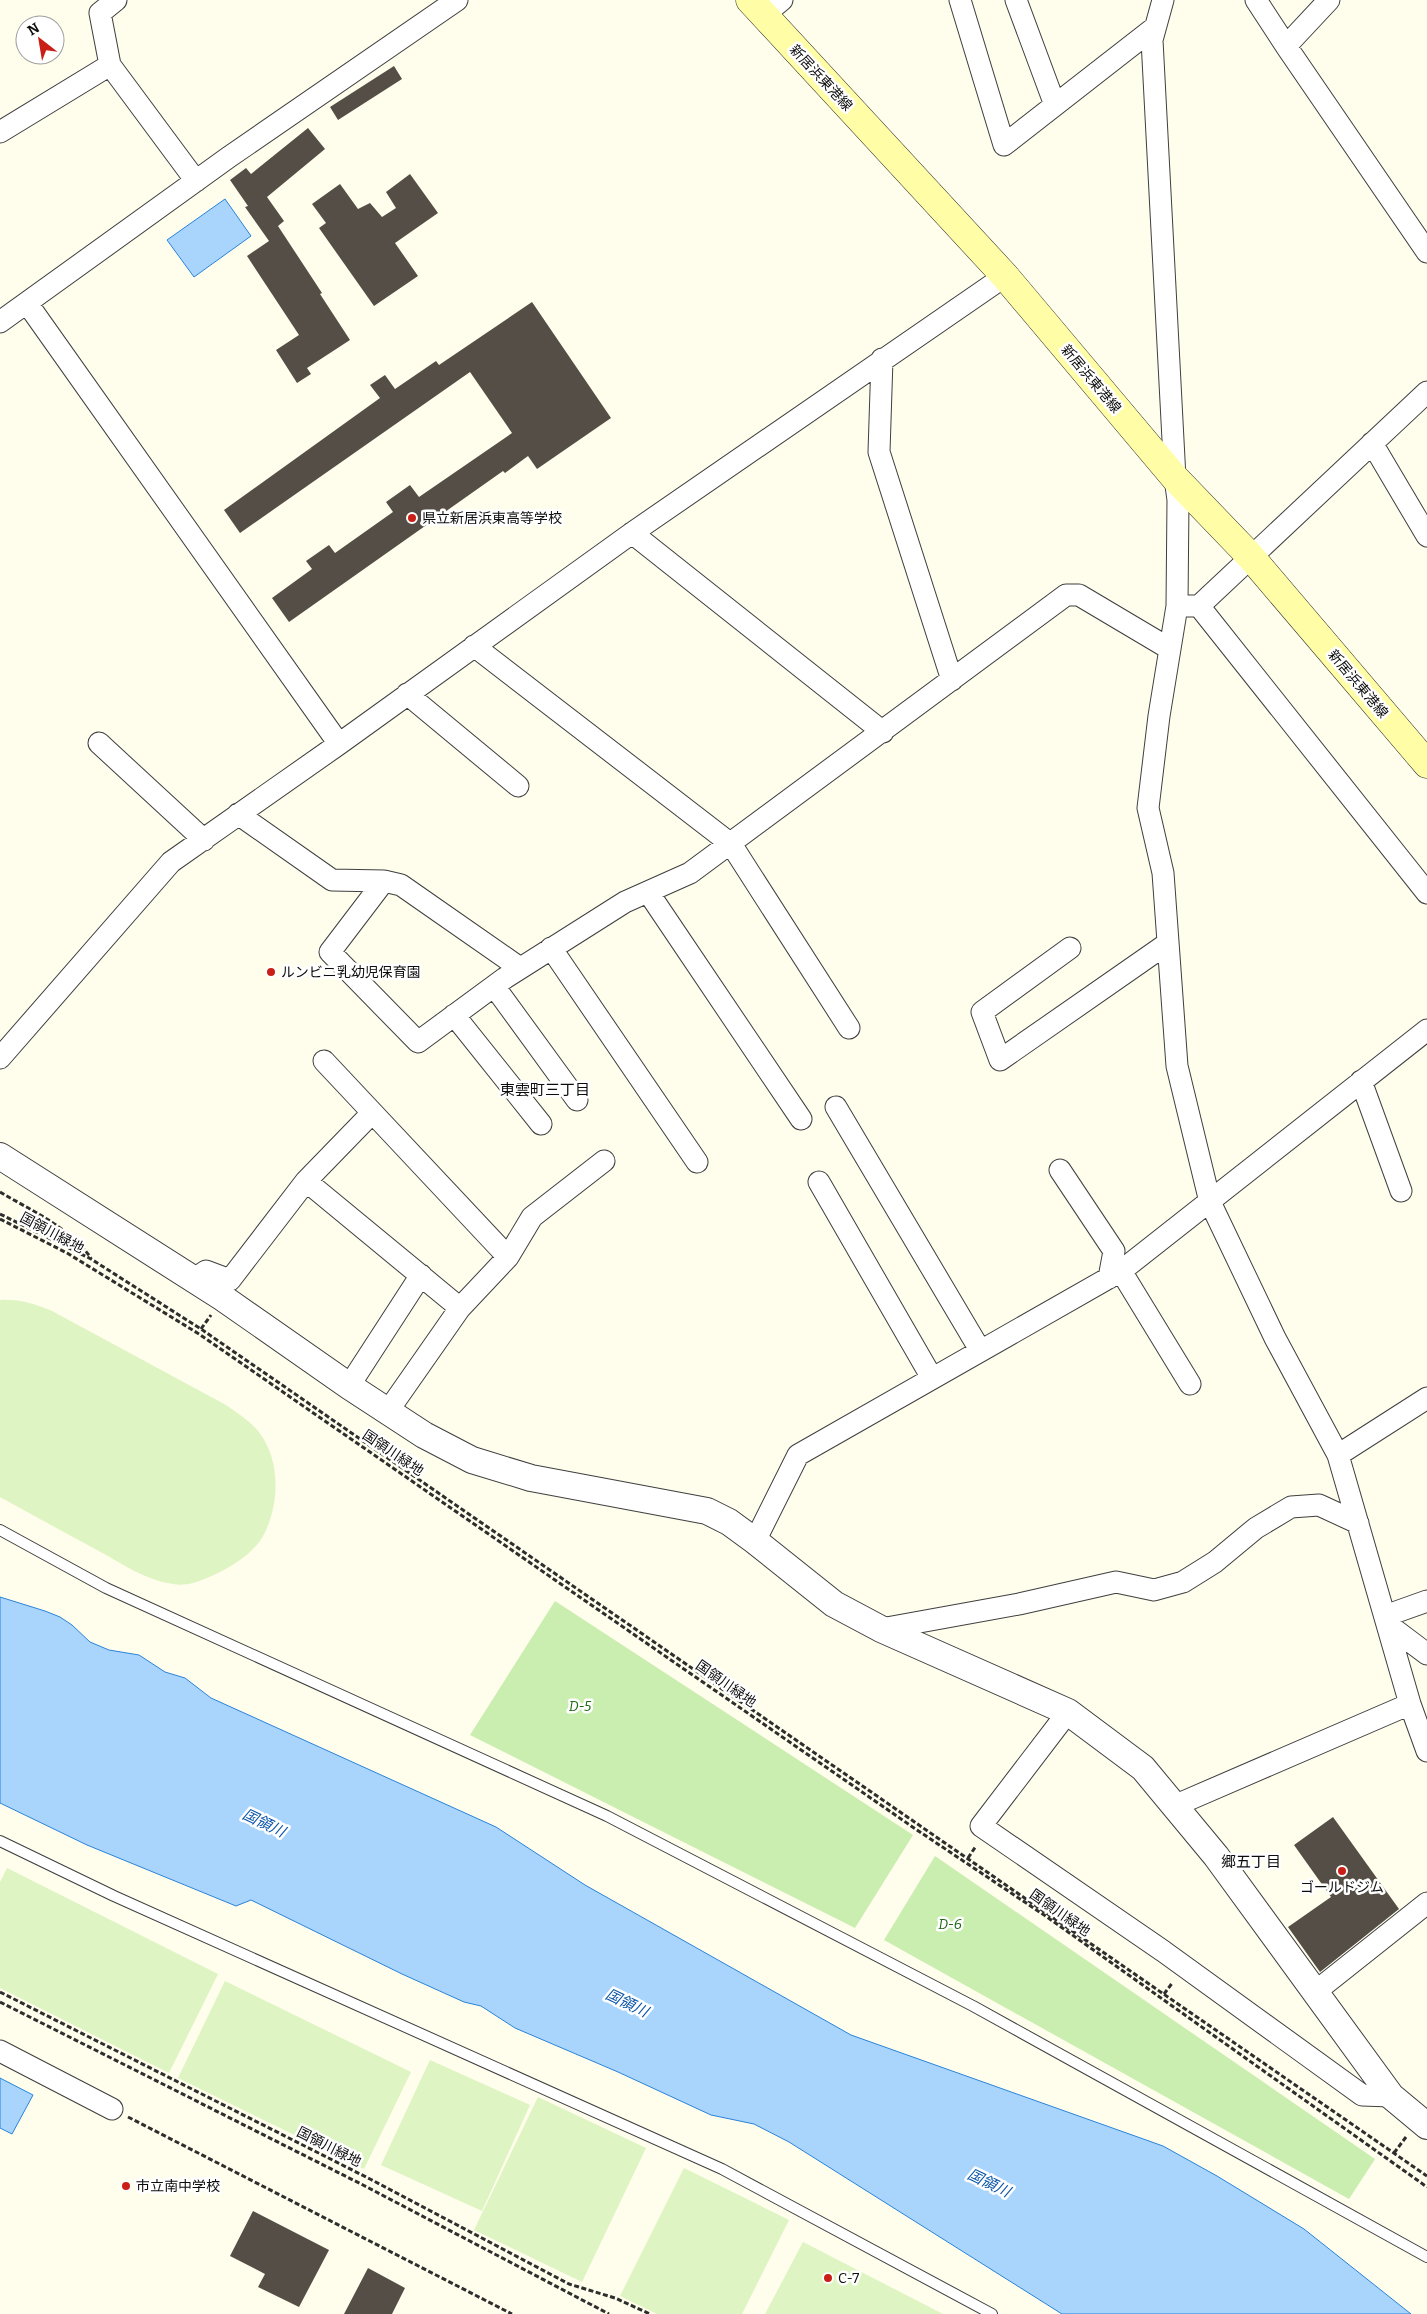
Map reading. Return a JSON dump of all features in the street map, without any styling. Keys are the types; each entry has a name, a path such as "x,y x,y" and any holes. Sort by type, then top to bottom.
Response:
{"main road":[{"name":"新居浜東港線","path":"765,5 1005,276 1175,478 1250,556 1427,764"}],"street":[{"path":"116,0 100,12 110,66 196,180"},
{"path":"0,322 196,180 457,0"},
{"path":"960,0 1004,145 1154,28"},
{"path":"1016,0 1055,105"},
{"path":"1163,0 1152,40 1175,478 1178,500 1177,606 1148,808 1163,873 1178,1066 1210,1202 1275,1338 1338,1455 1410,1704 1427,1751"},
{"path":"1256,0 1427,252"},
{"path":"1286,46 1329,0"},
{"path":"0,132 110,66"},
{"path":"0,1058 171,862 339,744 632,533 1005,276"},
{"path":"27,302 339,744"},
{"path":"882,359 879,452 952,680"},
{"path":"1177,606 1199,606 1250,556 1427,392"},
{"path":"1372,443 1427,536"},
{"path":"632,533 883,732"},
{"path":"384,881 330,952 418,1042 520,968 625,902 690,873 1066,595 1079,595 1170,649"},
{"path":"1199,606 1427,893"},
{"path":"474,646 731,844 849,1028"},
{"path":"407,694 518,786"},
{"path":"99,742 204,840"},
{"path":"238,814 332,880 384,881 401,885 520,968"},
{"path":"648,892 801,1119"},
{"path":"1070,948 982,1012 1000,1060 1168,943"},
{"path":"551,948 697,1162"},
{"path":"494,986 577,1100"},
{"path":"454,1015 541,1124"},
{"path":"755,1541 798,1455 1115,1274 1210,1202 1427,1030"},
{"path":"324,1061 508,1257"},
{"path":"1361,1081 1401,1191"},
{"path":"836,1106 980,1350"},
{"path":"194,1279 206,1271 230,1280 306,1181 372,1113"},
{"path":"0,1156 194,1279 388,1412 424,1435 472,1460 531,1478 707,1511 729,1522 755,1541 834,1604 881,1629 1068,1712 1143,1768 1216,1856 1391,2096 1427,2126"},
{"path":"388,1412 460,1308 508,1257 532,1217 604,1161"},
{"path":"1060,1170 1114,1251 1115,1274 1190,1384"},
{"path":"306,1181 460,1308"},
{"path":"819,1182 932,1378"},
{"path":"349,1386 421,1275"},
{"path":"1338,1455 1427,1398"},
{"path":"881,1629 1019,1604 1116,1582 1154,1590 1183,1582 1215,1562 1256,1528 1291,1507 1320,1505 1358,1523"},
{"path":"1386,1620 1427,1601"},
{"path":"1386,1620 1427,1654"},
{"path":"1174,1806 1410,1704"},
{"path":"1068,1712 981,1826 1163,1951 1362,2095 1391,2096"},
{"path":"1316,1992 1427,1903"},
{"path":"0,2051 112,2109"}],"lane":[{"path":"0,1530 106,1588 608,1816 972,2006 1427,2258"},
{"path":"0,1841 114,1896 722,2169 992,2314"}],"path":[{"path":"0,1192 61,1228 81,1244 91,1258"},
{"path":"0,1214 91,1258 210,1334 1427,2176"},
{"name":"国領川緑地","path":"0,1219 67,1253 215,1346 917,1830 1047,1917 1427,2187"},
{"name":"国領川緑地","path":"0,1992 370,2179 569,2284 615,2298 650,2314"},
{"path":"0,2002 363,2186 609,2314"},
{"path":"112,2109 354,2231 512,2314"}],"green space":[{"path":"0,1300 27,1302 52,1311 226,1405 254,1427 266,1442 271,1455 276,1482 273,1510 269,1524 255,1547 226,1569 209,1577 197,1582 173,1584 153,1579 134,1570 0,1497"},
{"name":"D-5","path":"555,1601 913,1835 855,1928 470,1735"},
{"name":"D-6","path":"935,1856 1375,2159 1349,2199 884,1940"},
{"path":"7,1868 218,1974 169,2073 0,1988 0,1882"},
{"path":"225,1981 411,2072 364,2169 178,2078"},
{"path":"430,2060 530,2105 482,2211 381,2165"},
{"path":"538,2097 646,2148 582,2282 474,2230"},
{"path":"684,2168 789,2220 742,2314 657,2314 620,2296"},
{"name":"C-7","path":"803,2242 943,2314 765,2314"}],"water":[{"path":"225,199 251,236 194,277 167,240"},
{"name":"国領川","path":"0,1597 60,1617 72,1625 90,1642 109,1650 139,1655 165,1672 185,1678 211,1698 496,1827 585,1885 851,2035 1163,2146 1217,2176 1304,2229 1411,2314 1062,2314 789,2142 754,2124 711,2115 618,2072 515,2028 481,2006 464,2002 402,1974 251,1900 236,1906 87,1845 0,1803"},
{"path":"0,2078 33,2095 12,2134 0,2128"}],"building":[{"path":"394,66 402,79 338,120 330,107"},
{"path":"308,128 325,149 267,197 284,221 278,226 350,340 307,368 311,374 297,383 276,350 299,335 247,256 269,241 245,207 248,206 230,180 246,168 251,174"},
{"path":"410,174 438,213 395,243 418,276 374,306 319,228 326,223 312,204 340,184 358,209 370,203 382,217 396,208 386,192"},
{"path":"532,302 611,418 537,469 528,456 505,473 503,471 289,622 272,598 312,569 306,561 329,545 335,553 393,512 386,502 410,485 419,497 512,433 470,372 240,533 224,510 380,398 370,385 385,375 395,389 436,361 439,365"},
{"name":"ゴールドジム","path":"1333,1817 1399,1909 1320,1972 1288,1927 1331,1897 1294,1845"},
{"path":"253,2211 329,2250 299,2307 258,2287 265,2274 230,2256"},
{"path":"368,2268 405,2288 392,2314 344,2314"}],"place":[{"name":"県立新居浜東高等学校","path":"412,518"},
{"name":"ルンビニ乳幼児保育園","path":"271,972"},
{"name":"ゴールドジム","path":"1342,1871"},
{"name":"市立南中学校","path":"126,2186"},
{"name":"C-7","path":"828,2278"}],"district":[{"name":"東雲町三丁目","path":"545,1090"},
{"name":"郷五丁目","path":"1251,1862"}]}
